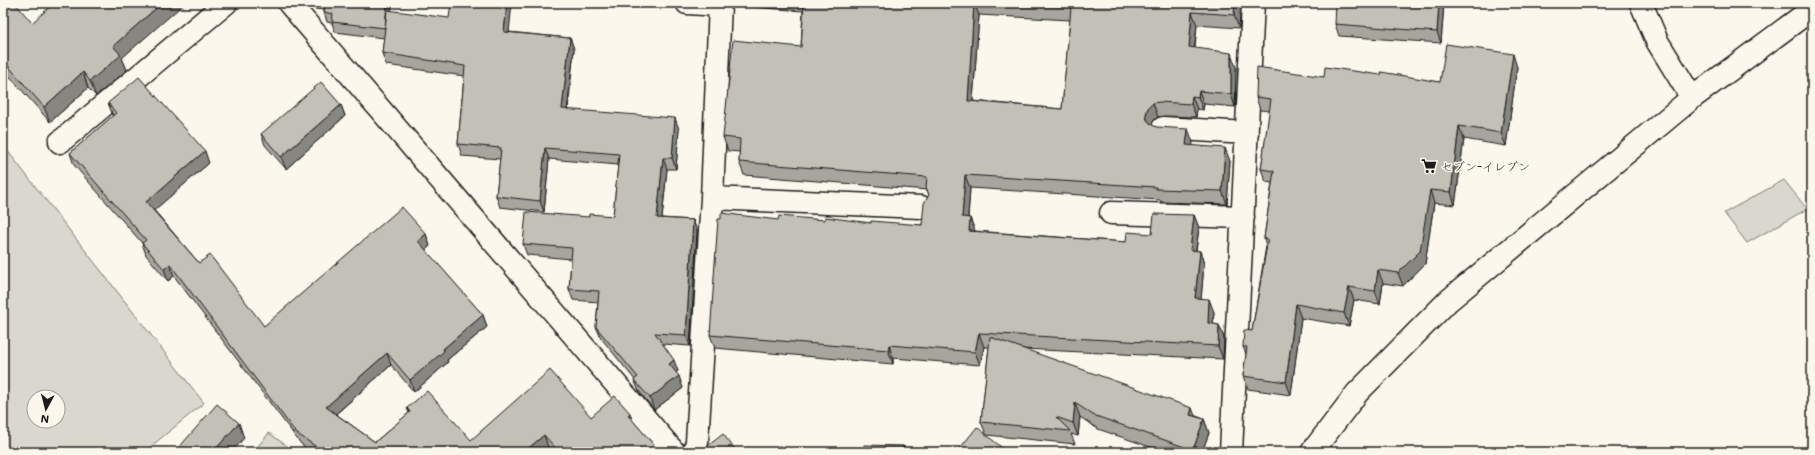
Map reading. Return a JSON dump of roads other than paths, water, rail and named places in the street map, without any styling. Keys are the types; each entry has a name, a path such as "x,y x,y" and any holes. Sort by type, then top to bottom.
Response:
{"street":[{"path":"60,142 226,3"},
{"path":"289,3 674,452"},
{"path":"687,3 720,4 712,198 697,442 694,452"},
{"path":"1231,452 1253,3"},
{"path":"1641,3 1657,40 1692,98"},
{"path":"1312,452 1357,393 1448,301 1692,98 1812,9"},
{"path":"1163,128 1247,133"},
{"path":"712,198 921,207"},
{"path":"1111,213 1243,218"}],"place":[{"name":"セブン-イレブン","path":"1429,166"}]}
